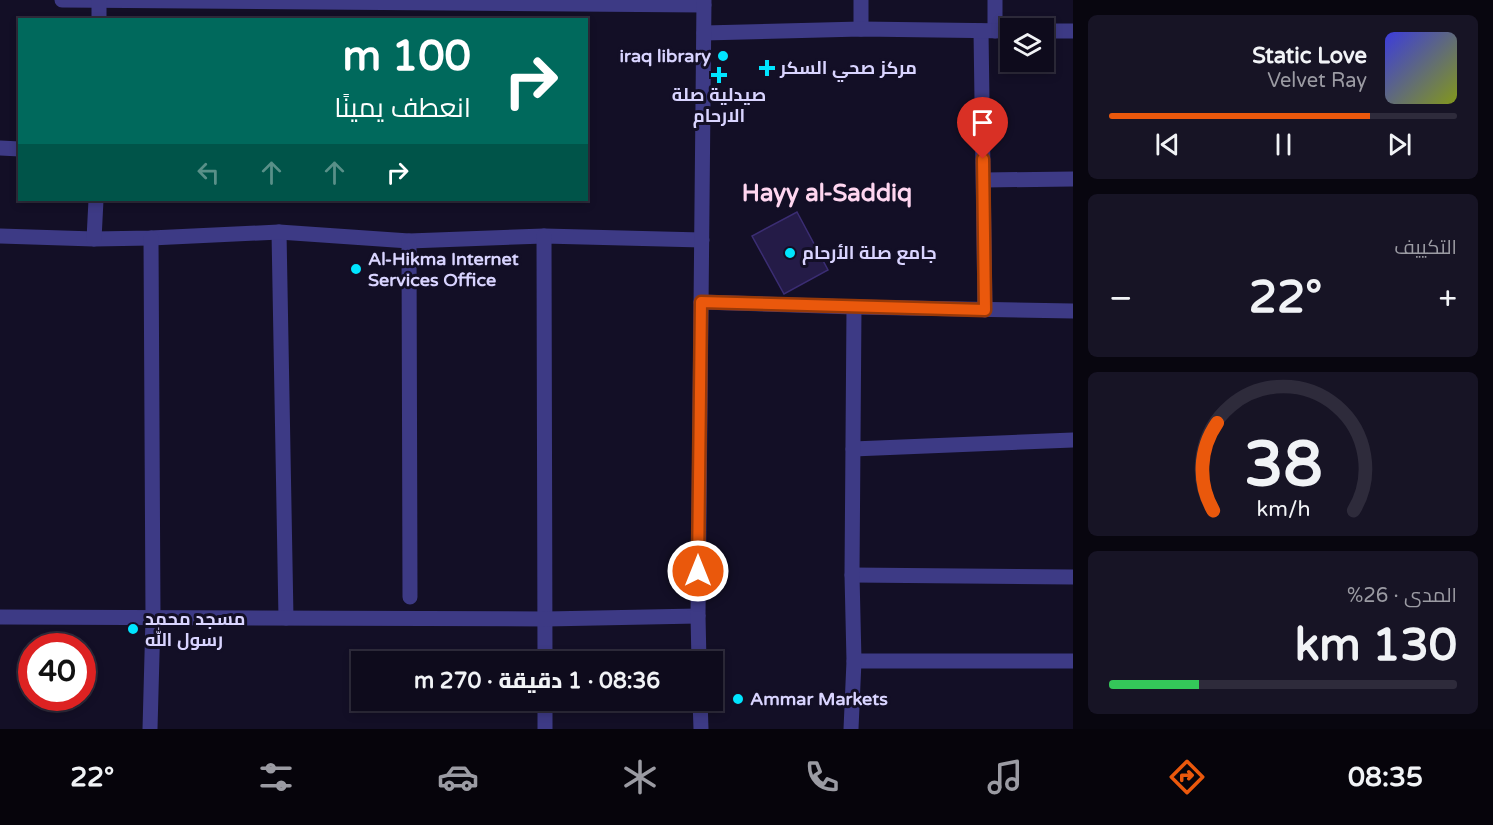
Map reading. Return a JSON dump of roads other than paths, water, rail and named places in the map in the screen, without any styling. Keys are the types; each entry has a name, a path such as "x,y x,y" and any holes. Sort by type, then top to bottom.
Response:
{"street":[{"path":"62,0 704,2 699,651"},
{"path":"861,0 861,29"},
{"path":"985,310 984,180 996,31 995,0"},
{"path":"99,1 99,18"},
{"path":"704,33 861,29 996,31"},
{"path":"1054,31 1073,31"},
{"path":"0,148 18,149"},
{"path":"984,180 1073,178"},
{"path":"94,238 96,201"},
{"path":"0,236 151,238 279,232 409,241 544,236 702,240"},
{"path":"279,232 286,618"},
{"path":"544,236 545,651"},
{"path":"150,729 153,618 151,238"},
{"path":"409,241 410,597"},
{"path":"701,302 1073,311"},
{"path":"851,729 854,661 852,575 854,307"},
{"path":"853,449 1073,440"},
{"path":"852,575 1073,577"},
{"path":"0,617 546,619 698,616"},
{"path":"854,661 1073,660"},
{"path":"545,711 545,729"},
{"path":"700,711 701,729"}],"place":[{"name":"iraq library","path":"723,56"},
{"name":"مركز صحي السكر","path":"767,68"},
{"name":"صيدلية صلة الارحام","path":"719,75"},
{"name":"جامع صلة الأرحام","path":"790,253"},
{"name":"Al-Hikma Internet Services Office","path":"356,269"},
{"name":"مسجد محمد رسول الله","path":"133,629"},
{"name":"Ammar Markets","path":"738,699"}],"district":[{"name":"Hayy al-Saddiq","path":"827,193"}]}
